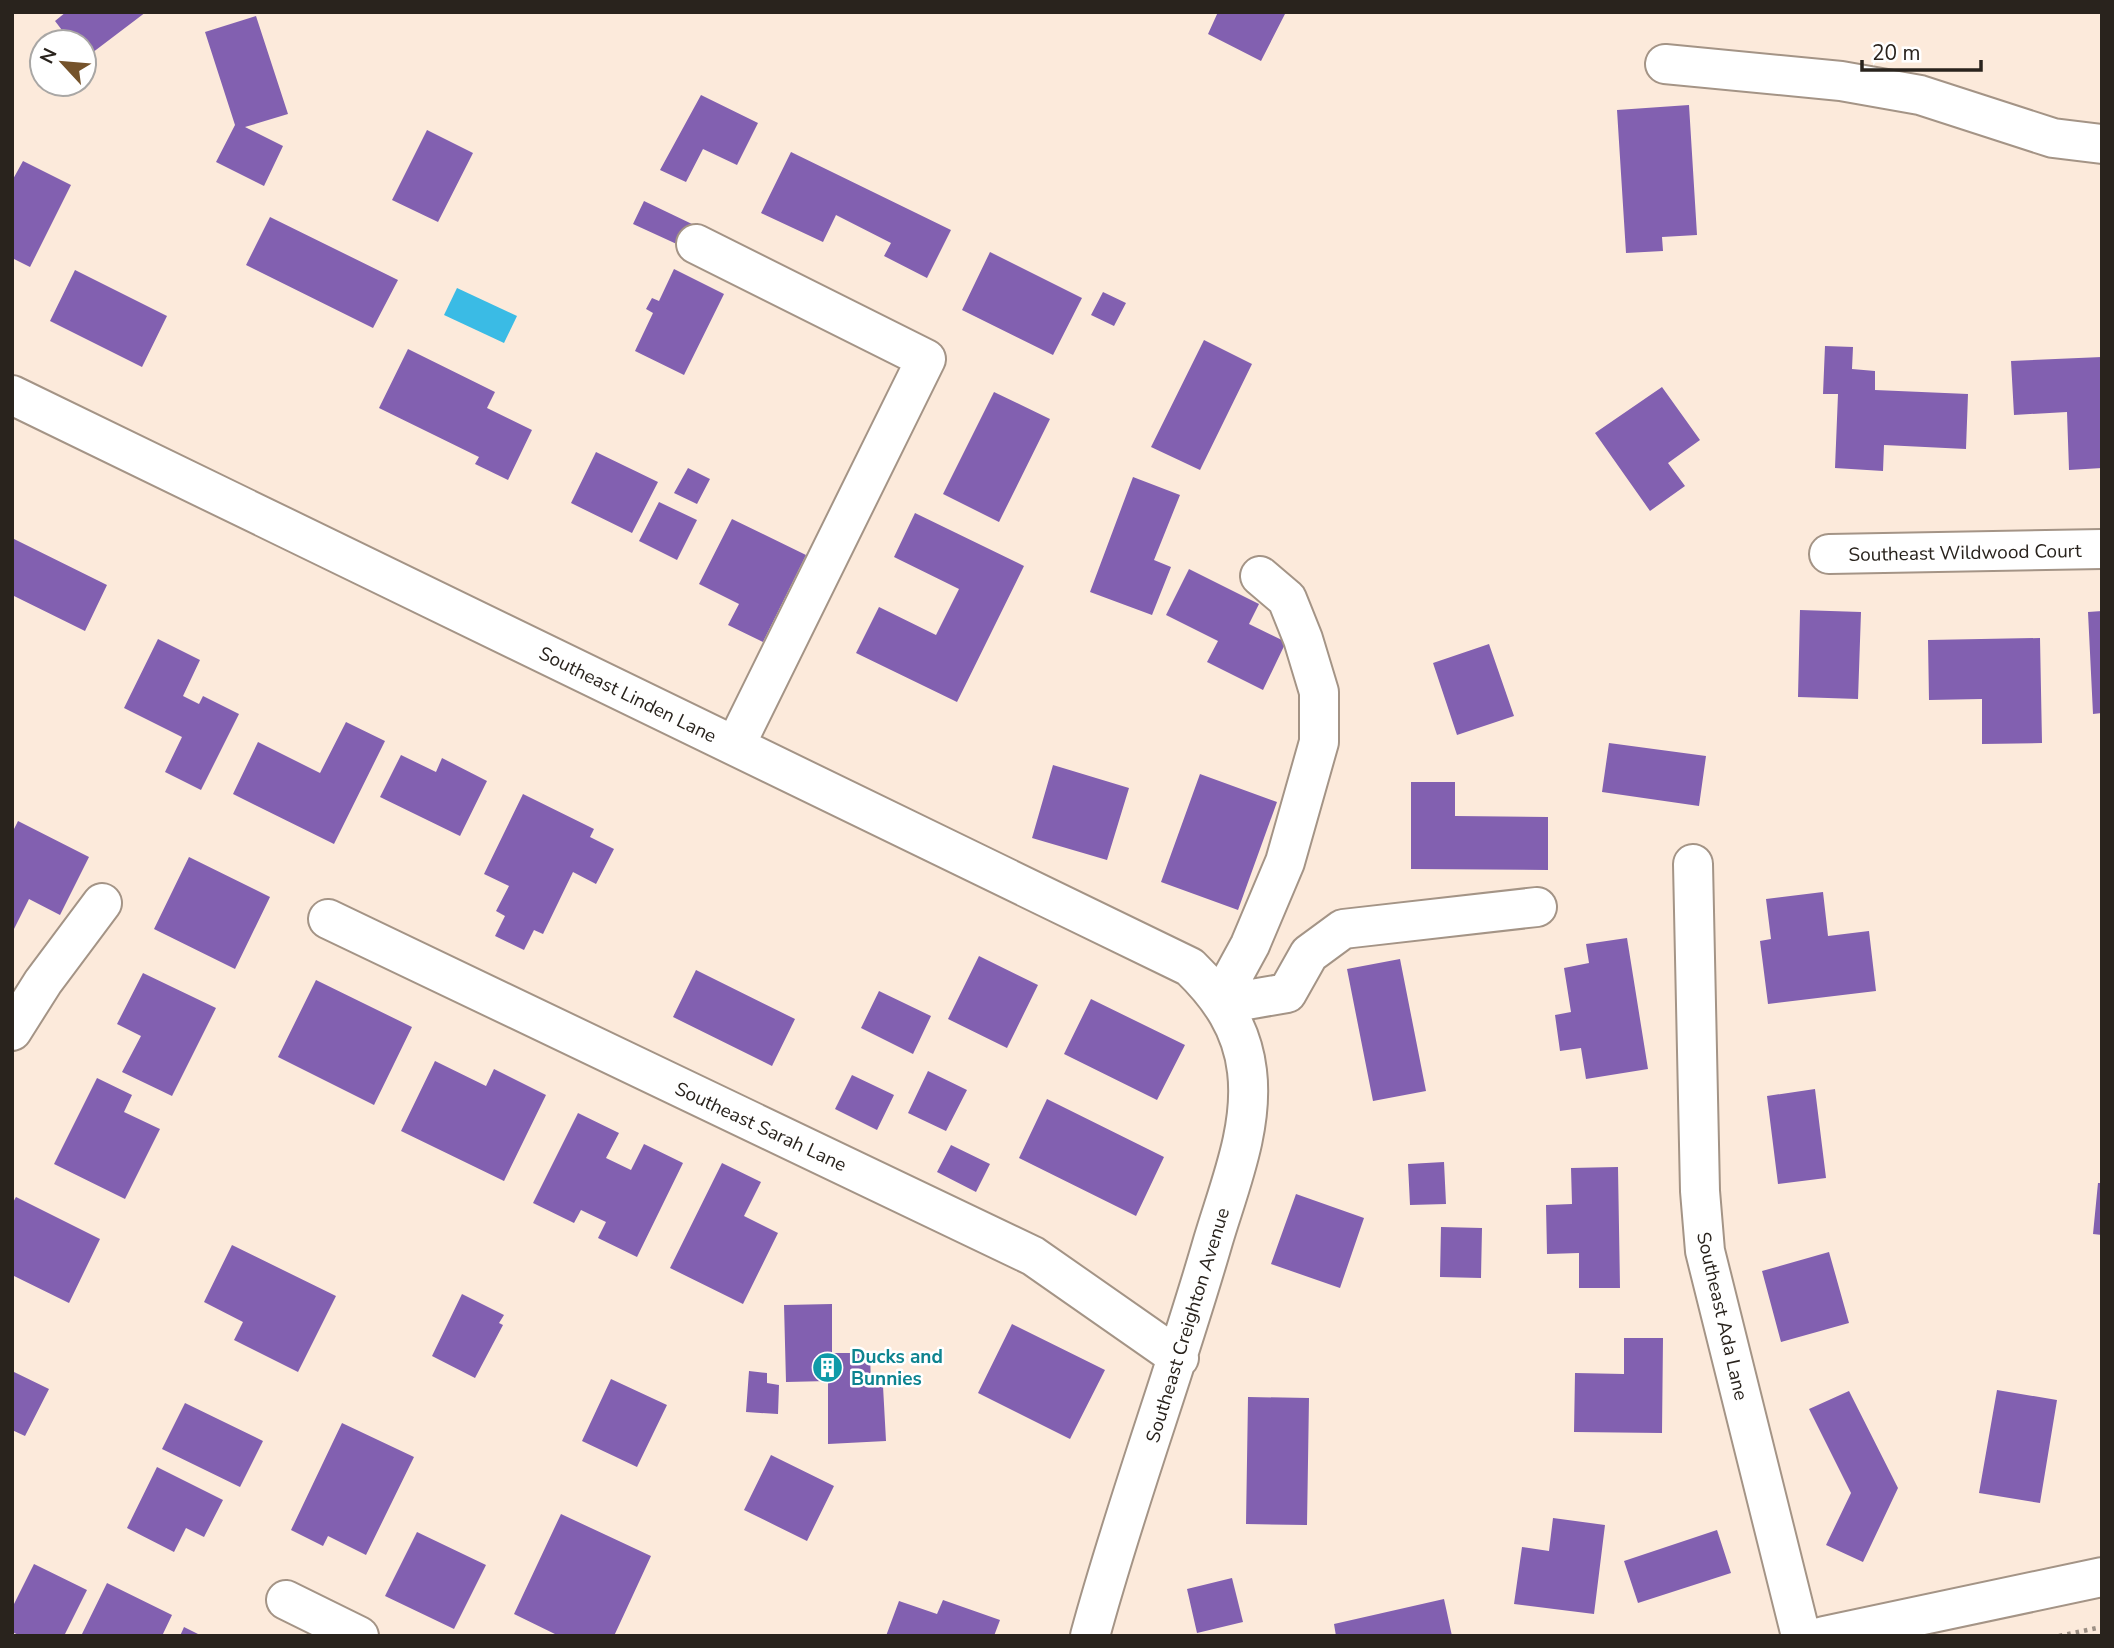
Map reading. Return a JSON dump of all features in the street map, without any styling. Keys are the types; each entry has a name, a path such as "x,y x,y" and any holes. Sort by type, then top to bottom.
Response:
{"street":[{"path":"1665,64 1841,81 1907,93 2053,138 2102,144"},
{"path":"696,244 926,359 735,746"},
{"name":"Southeast Linden Lane","path":"12,395 1190,967 1224,1005"},
{"name":"Southeast Wildwood Court","path":"1829,554 2102,549"},
{"path":"1224,1005 1285,862 1319,742 1319,692 1303,639 1287,599 1260,576"},
{"name":"Southeast Ada Lane","path":"1693,864 1700,1191 1704,1251 1801,1636"},
{"path":"12,1031 43,982 102,903"},
{"path":"1224,1005 1287,993 1309,954 1343,929 1537,907"},
{"name":"Southeast Sarah Lane","path":"328,919 1033,1255 1179,1357"},
{"name":"Southeast Creighton Avenue","path":"1090,1636 1179,1357 1242,1142 1248,1099 1247,1071 1240,1039 1224,1005"},
{"path":"1824,1636 2102,1577"},
{"path":"286,1600 359,1636"}],"path":[{"path":"2059,1636 2102,1628"}],"water":[{"path":"457,288 517,316 504,343 444,315"}],"building":[{"path":"66,12 146,12 98,48 98,28 60,28 55,21"},
{"path":"1218,12 1286,12 1261,61 1208,34"},
{"path":"256,16 288,114 245,127 283,146 264,186 216,162 235,125 205,32"},
{"path":"701,95 758,123 737,165 703,149 686,182 660,170"},
{"path":"1689,105 1697,235 1662,237 1663,251 1626,253 1617,110"},
{"path":"427,130 473,153 438,222 392,200"},
{"path":"791,152 951,230 927,278 884,256 891,243 836,215 823,242 761,213"},
{"path":"23,161 71,185 30,267 12,258 12,181"},
{"path":"644,201 692,224 681,246 633,224"},
{"path":"270,217 398,280 373,328 246,265"},
{"path":"990,252 1082,298 1053,355 962,310"},
{"path":"674,269 724,294 684,375 635,351 653,313 646,309 652,298 659,301"},
{"path":"75,270 167,316 142,367 50,321"},
{"path":"1103,292 1126,303 1114,326 1091,315"},
{"path":"1204,340 1252,364 1200,470 1151,447"},
{"path":"1825,346 1853,347 1852,369 1875,371 1875,390 1968,394 1966,449 1884,445 1883,471 1835,468 1838,394 1823,394"},
{"path":"408,349 495,392 487,408 532,430 508,480 475,464 479,457 379,408"},
{"path":"2102,357 2102,468 2069,470 2067,412 2014,415 2011,361"},
{"path":"1662,387 1700,440 1668,463 1685,486 1650,511 1595,433"},
{"path":"994,392 1050,419 999,522 943,494"},
{"path":"596,452 658,482 632,533 571,503"},
{"path":"688,468 710,479 697,504 674,493"},
{"path":"1133,477 1180,495 1154,560 1171,567 1152,615 1090,592"},
{"path":"659,502 697,520 677,560 639,541"},
{"path":"915,513 1024,566 957,702 856,653 879,607 936,635 959,589 894,557"},
{"path":"732,519 806,555 763,642 728,625 739,604 699,584"},
{"path":"12,538 107,585 85,631 12,595"},
{"path":"1189,569 1259,604 1249,624 1286,642 1263,690 1207,662 1218,641 1166,615"},
{"path":"1800,610 1861,612 1858,699 1798,697"},
{"path":"2102,611 2102,713 2093,714 2088,612"},
{"path":"2040,638 2042,743 1982,744 1982,699 1929,700 1928,640"},
{"path":"158,639 200,660 183,696 199,704 203,696 239,714 201,790 165,772 182,737 124,708"},
{"path":"1489,644 1514,716 1457,735 1433,663"},
{"path":"346,722 385,741 334,844 233,794 258,742 320,773"},
{"path":"1609,743 1706,756 1699,806 1602,792"},
{"path":"401,755 436,772 442,758 487,781 460,836 380,797"},
{"path":"1053,765 1129,788 1107,860 1032,838"},
{"path":"1200,774 1277,802 1238,910 1161,882"},
{"path":"1411,782 1455,782 1455,816 1548,817 1548,870 1411,869"},
{"path":"523,794 594,829 590,837 614,849 596,884 573,872 543,934 534,930 524,950 495,936 505,916 496,911 509,886 484,874"},
{"path":"18,821 89,857 60,915 29,899 12,933 12,833"},
{"path":"189,857 270,897 235,969 154,929"},
{"path":"1823,892 1828,936 1869,931 1876,991 1768,1004 1760,941 1771,939 1766,899"},
{"path":"1627,938 1648,1069 1586,1079 1581,1048 1560,1051 1555,1015 1571,1012 1564,968 1589,963 1586,944"},
{"path":"979,956 1038,985 1007,1048 948,1019"},
{"path":"1400,959 1426,1091 1373,1101 1347,969"},
{"path":"696,970 795,1019 772,1066 673,1017"},
{"path":"143,973 216,1008 172,1096 122,1072 141,1036 117,1024"},
{"path":"316,980 412,1027 374,1105 278,1057"},
{"path":"879,991 931,1016 913,1054 861,1028"},
{"path":"1091,999 1185,1045 1157,1100 1064,1054"},
{"path":"435,1061 486,1086 494,1069 546,1095 504,1181 401,1131"},
{"path":"928,1071 967,1090 946,1131 908,1113"},
{"path":"852,1075 894,1095 877,1130 835,1109"},
{"path":"97,1078 132,1095 124,1112 160,1129 125,1199 54,1164"},
{"path":"1815,1089 1826,1178 1778,1184 1767,1096"},
{"path":"1047,1099 1164,1157 1136,1216 1019,1158"},
{"path":"578,1113 619,1133 606,1158 631,1170 644,1144 683,1163 637,1257 598,1238 606,1222 581,1210 574,1223 533,1203"},
{"path":"951,1145 990,1164 976,1192 937,1172"},
{"path":"1444,1162 1446,1204 1410,1205 1408,1164"},
{"path":"722,1163 761,1182 744,1216 778,1233 743,1304 670,1268"},
{"path":"1618,1167 1620,1288 1579,1288 1579,1253 1547,1254 1546,1205 1572,1204 1571,1168"},
{"path":"2098,1183 2102,1183 2102,1235 2093,1234"},
{"path":"1296,1194 1364,1218 1340,1288 1271,1264"},
{"path":"16,1197 100,1239 69,1303 12,1275 12,1204"},
{"path":"1441,1227 1482,1228 1481,1278 1440,1277"},
{"path":"232,1245 336,1296 298,1372 234,1340 243,1322 204,1302"},
{"path":"1829,1252 1849,1323 1781,1342 1762,1271"},
{"path":"462,1294 504,1315 499,1323 503,1325 475,1378 432,1356"},
{"name":"Ducks and Bunnies","path":"832,1304 832,1353 870,1353 871,1386 883,1386 886,1441 828,1444 828,1381 786,1382 784,1305"},
{"path":"1012,1324 1105,1370 1070,1439 978,1393"},
{"path":"1624,1338 1663,1338 1662,1433 1574,1432 1575,1373 1624,1374"},
{"path":"12,1371 49,1389 25,1436 12,1430"},
{"path":"749,1371 767,1373 767,1383 779,1385 778,1414 746,1412"},
{"path":"611,1379 667,1405 637,1467 582,1441"},
{"path":"1997,1390 2057,1400 2040,1503 1979,1493"},
{"path":"1849,1391 1898,1488 1863,1562 1826,1545 1851,1493 1809,1409"},
{"path":"1248,1397 1309,1398 1307,1525 1246,1524"},
{"path":"185,1403 263,1441 240,1487 162,1449"},
{"path":"342,1423 414,1457 366,1555 328,1536 323,1546 291,1530"},
{"path":"771,1455 834,1486 807,1541 744,1510"},
{"path":"157,1467 223,1500 204,1537 186,1528 174,1552 127,1528"},
{"path":"561,1514 651,1556 614,1636 559,1636 514,1614"},
{"path":"1553,1518 1605,1525 1594,1614 1514,1604 1522,1547 1549,1551"},
{"path":"1717,1530 1731,1573 1638,1603 1624,1561"},
{"path":"417,1532 486,1565 454,1629 385,1596"},
{"path":"34,1564 87,1590 64,1636 21,1636 12,1632 12,1608"},
{"path":"1232,1578 1243,1622 1197,1633 1187,1589"},
{"path":"107,1583 172,1615 162,1636 81,1636"},
{"path":"1444,1599 1452,1636 1336,1636 1334,1624"},
{"path":"943,1600 1000,1620 994,1636 886,1636 899,1601 937,1614"},
{"path":"184,1627 202,1636 180,1636"}],"place":[{"name":"Ducks and Bunnies","path":"828,1367"}]}
